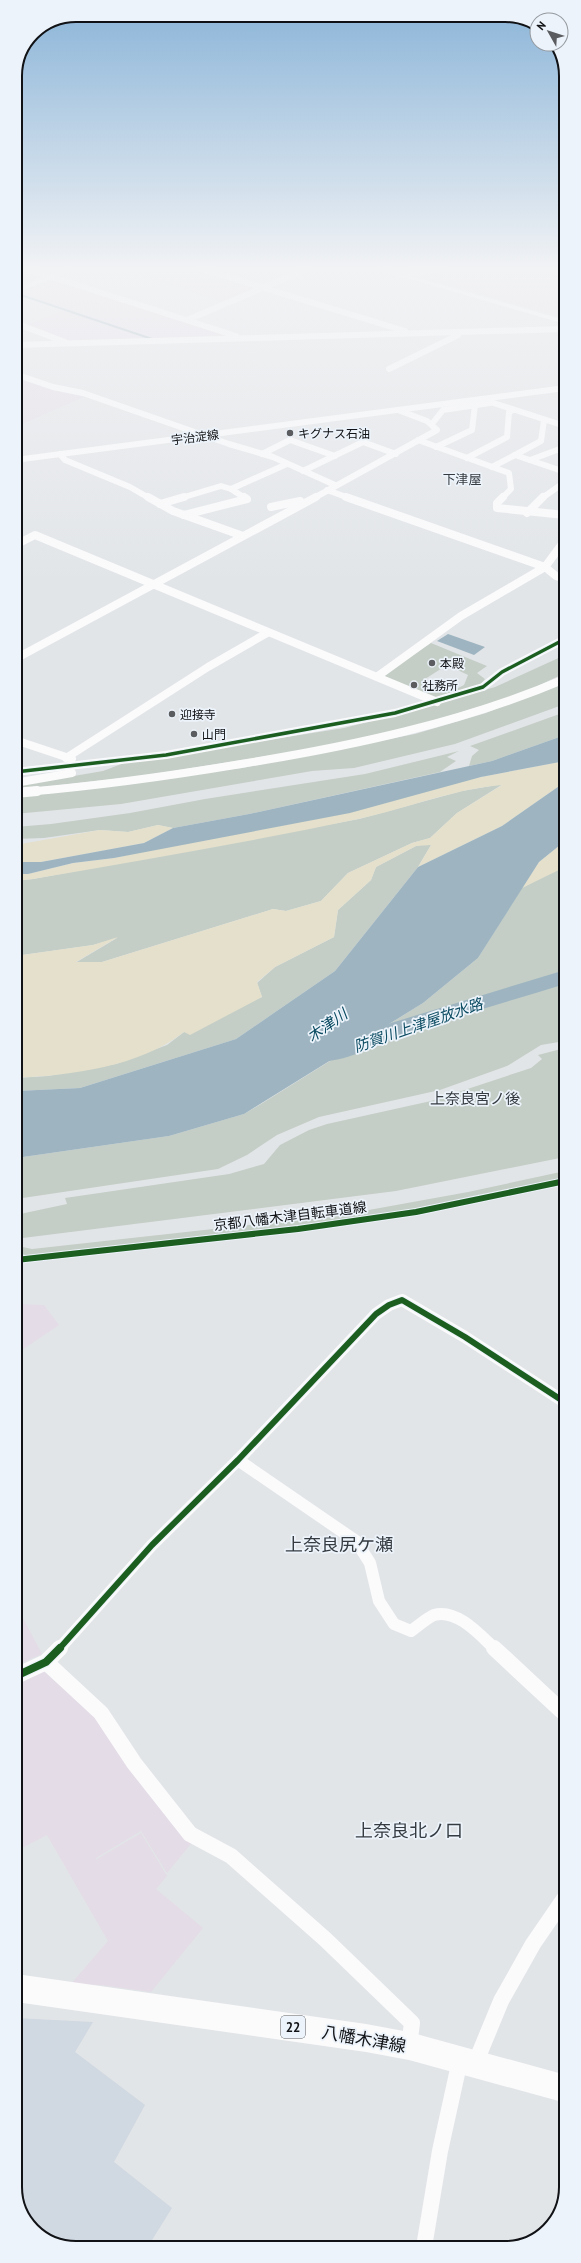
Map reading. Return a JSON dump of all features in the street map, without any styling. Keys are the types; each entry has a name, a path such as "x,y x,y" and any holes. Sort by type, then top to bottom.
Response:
{"main road":[{"name":"宇治淀線","path":"22,459 398,410 478,402 559,389"},
{"name":"八幡木津線","path":"22,1989 366,2038 409,2046 559,2087"}],"street":[{"path":"22,376 52,387 83,393 262,454 335,485"},
{"path":"436,447 472,430 478,402"},
{"path":"432,424 443,410 478,402 493,403 559,424"},
{"path":"22,655 335,485 396,454 437,430 428,421 398,410"},
{"path":"467,458 507,437 509,412 513,410"},
{"path":"492,467 540,441 544,420"},
{"path":"262,454 290,440 335,456"},
{"path":"418,440 509,473 510,489 497,503 497,508 527,513 559,515"},
{"path":"303,471 363,442 396,454"},
{"path":"530,460 559,449"},
{"path":"60,454 65,460 130,487 183,515 243,536"},
{"path":"516,455 559,470"},
{"path":"231,489 287,464"},
{"path":"160,504 221,486 231,489 247,499 183,515"},
{"path":"527,513 547,493 559,486"},
{"path":"327,490 545,567 559,577"},
{"path":"271,507 312,498"},
{"path":"22,542 35,535 267,633 346,665 378,676 438,702"},
{"path":"378,676 461,616 545,567 559,548"},
{"path":"555,554 559,554"},
{"path":"66,758 208,667 267,633"},
{"path":"22,771 104,763 330,727 438,702 483,687 502,672 559,642"},
{"path":"22,792 146,779 365,742 426,728 481,711 559,681"},
{"path":"22,742 66,758 104,763"},
{"path":"22,782 97,769 104,763"},
{"path":"22,1673 46,1662 74,1634 152,1545 238,1460 376,1314 388,1305 402,1300 465,1337 559,1398"},
{"path":"238,1460 356,1541 370,1563 379,1601 394,1624 411,1631 435,1615 452,1616 471,1627 559,1709"},
{"path":"46,1662 101,1713 134,1763 190,1834 231,1856 325,1939 412,2023 409,2046"},
{"path":"425,2241 440,2151 467,2062 533,1944 559,1906"}],"shaded area":[{"path":"22,380 48,389 83,397 22,424"},
{"path":"431,643 487,666 477,673 485,679 481,684 456,693 454,690 464,685 468,675 447,665 425,679 429,683 443,684 453,694 439,698 381,676"},
{"path":"559,658 559,676 521,694 419,725 318,748 141,776 22,789 22,785 103,771 124,763 344,728 427,707 495,687"},
{"path":"559,683 559,706 455,744 354,768 312,771 121,804 22,813 22,795 242,768 415,734 486,713"},
{"path":"559,714 559,737 492,761 469,766 472,756 479,750 470,746"},
{"path":"459,751 447,757 456,761 440,772 249,814 173,828 158,825 128,832 100,830 44,838 22,839 22,826 130,813 205,799 365,774"},
{"path":"503,784 457,813 430,838 412,843 348,873 321,901 286,911 273,909 102,962 75,963 117,938 93,945 22,955 22,880 359,819 462,791"},
{"path":"426,844 431,845 418,867 335,971 236,1039 80,1088 22,1091 22,1078 48,1076 116,1064 167,1045 184,1032 262,997 257,983 275,967 334,937 338,910 371,880 376,867 416,846"},
{"path":"559,868 559,1042 541,1045 507,1066 440,1090 319,1117 277,1135 247,1155 218,1169 22,1198 22,1157 169,1136 244,1114 261,1104 423,1003 478,958 522,888"},
{"path":"559,1050 559,1158 396,1191 23,1238 22,1240 22,1214 67,1204 65,1198 229,1174 264,1164 280,1145 309,1130 327,1124 431,1101 531,1068 542,1059 538,1055"},
{"path":"559,1172 559,1179 471,1199 339,1221 31,1256 22,1254 22,1247 32,1249 341,1215 468,1192"},
{"path":"22,1304 44,1305 59,1325 22,1350"},
{"path":"22,1616 42,1654 22,1662"},
{"path":"43,1671 93,1714 194,1840 167,1873 141,1831 96,1858 99,1866 97,1859 141,1833 167,1876 156,1889 203,1928 151,1992 101,1985 71,1984 108,1941 47,1835 22,1848 22,1680"},
{"path":"22,2018 93,2022 75,2052 145,2105 114,2162 172,2208 151,2241 72,2241 55,2237 40,2228 35,2223 25,2205 22,2187"}],"sand":[{"path":"559,762 559,786 502,826 418,867 431,845 416,846 376,867 371,880 338,910 334,937 275,967 257,982 262,997 190,1035 184,1032 147,1054 104,1067 60,1074 22,1078 22,955 93,945 118,937 76,962 102,962 273,909 286,911 321,901 348,873 412,843 430,838 457,813 502,785 483,787 447,795 358,819 236,843 33,879 22,880 22,874 28,874 73,863 114,858 481,777"},
{"path":"158,825 173,828 144,843 41,862 22,862 22,844 100,830 128,832"},
{"path":"559,846 559,870 522,888 539,862"}],"water":[{"path":"448,634 485,647 474,655 437,641"},
{"path":"559,737 559,762 481,777 350,813 114,858 73,863 28,874 22,874 22,862 41,862 144,843 173,828 249,814 492,761"},
{"name":"木津川","path":"559,786 559,846 539,862 478,958 423,1003 244,1114 169,1136 22,1157 22,1091 80,1088 236,1039 335,971 418,867 502,826"}],"waterway":[{"name":"防賀川上津屋放水路","path":"318,1055 351,1048 399,1028 559,979"}],"cycle path":[{"path":"22,771 166,755 337,725 395,713 483,687 502,672 559,642"},
{"name":"京都八幡木津自転車道線","path":"22,1259 298,1229 416,1212 559,1182"},
{"path":"22,1673 46,1662 74,1634 152,1545 238,1460 376,1314 389,1305 402,1300 465,1337 559,1398"}],"place":[{"name":"キグナス石油","path":"290,433"},
{"name":"本殿","path":"432,663"},
{"name":"社務所","path":"414,685"},
{"name":"迎接寺","path":"172,714"},
{"name":"山門","path":"194,734"}],"district":[{"name":"下津屋","path":"462,479"},
{"name":"上奈良宮ノ後","path":"475,1098"},
{"name":"上奈良尻ケ瀬","path":"339,1544"},
{"name":"上奈良北ノ口","path":"409,1830"}]}
